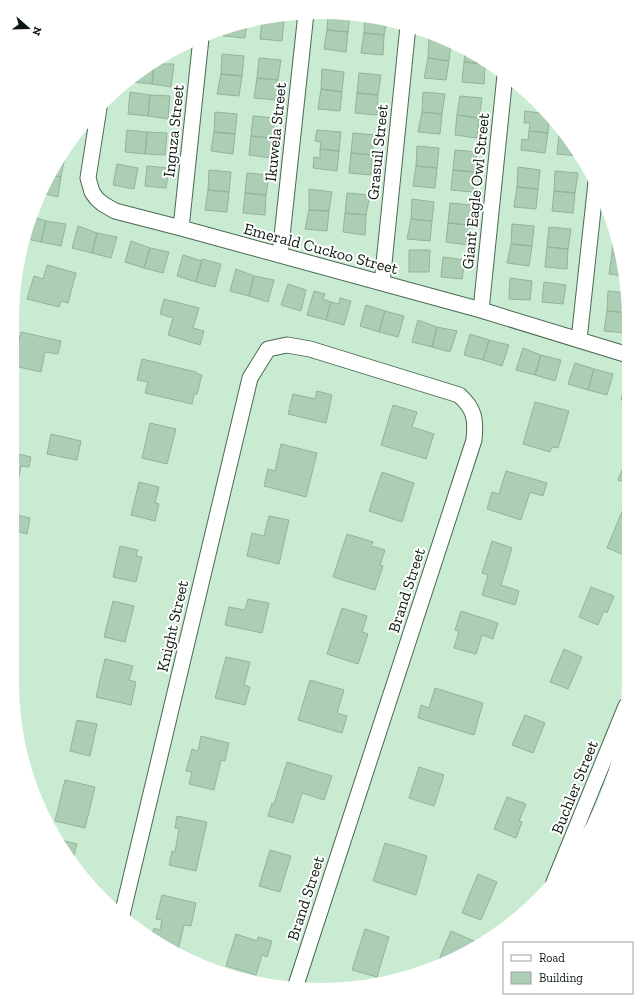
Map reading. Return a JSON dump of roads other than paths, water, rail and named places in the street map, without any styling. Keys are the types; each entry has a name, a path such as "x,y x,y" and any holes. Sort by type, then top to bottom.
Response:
{"street":[{"name":"Ikuwela Street","path":"280,255 305,20"},
{"name":"Grasuil Street","path":"382,283 407,32"},
{"name":"Inguza Street","path":"181,228 199,45"},
{"name":"Giant Eagle Owl Street","path":"481,310 504,81"},
{"name":"Emerald Cuckoo Street","path":"97,118 88,178 92,192 103,204 116,211 481,310 622,353"},
{"path":"579,340 595,195"},
{"name":"Brand Street","path":"268,349 287,345 310,349 459,395 471,408 474,414 476,426 474,440 297,982"},
{"name":"Knight Street","path":"123,909 250,378 268,349"},
{"name":"Buchler Street","path":"562,862 618,724"}]}
